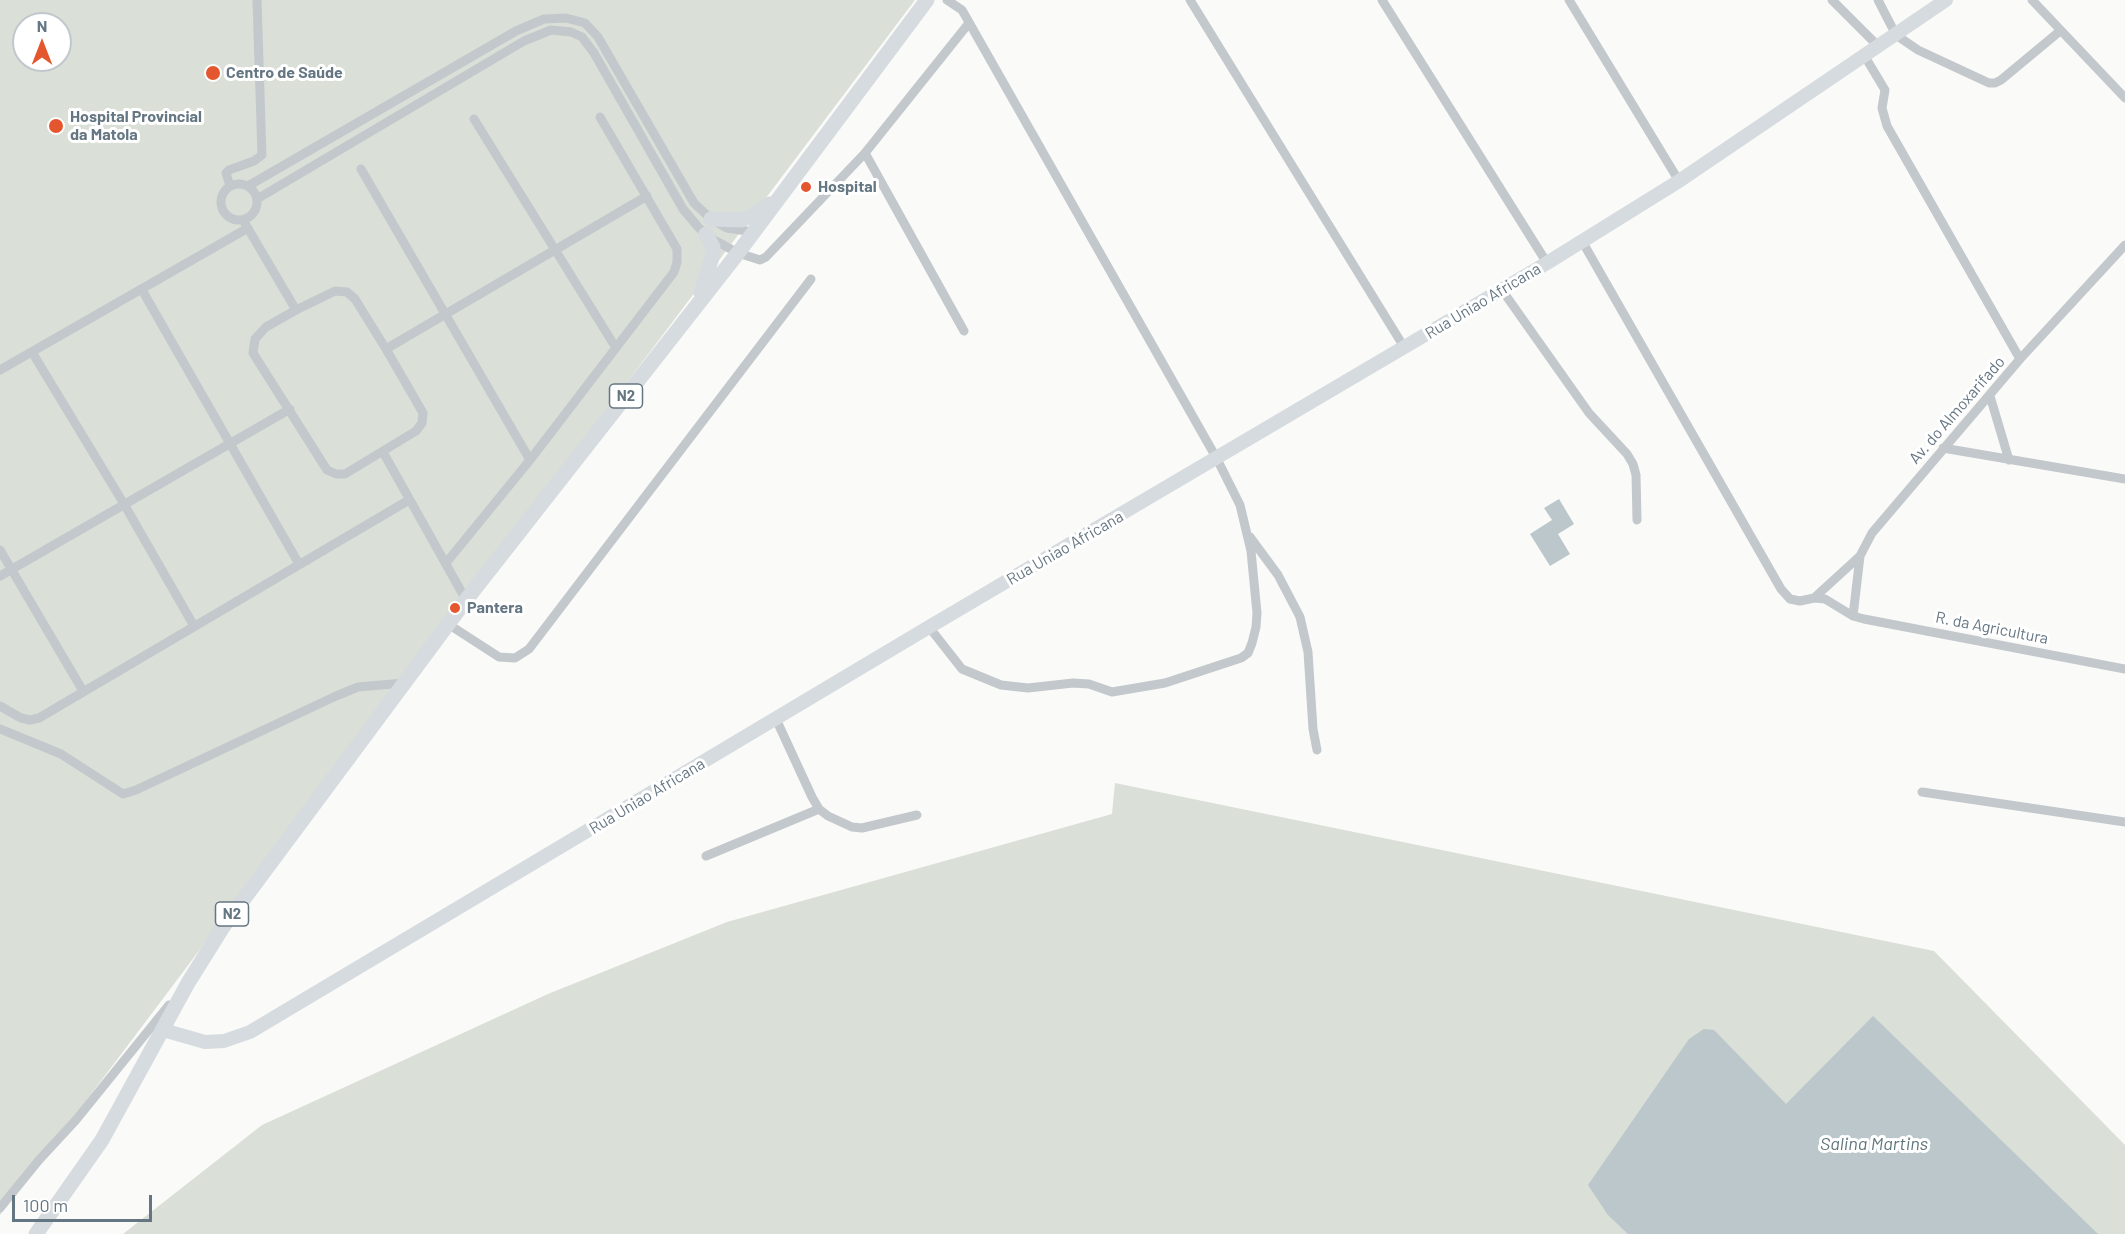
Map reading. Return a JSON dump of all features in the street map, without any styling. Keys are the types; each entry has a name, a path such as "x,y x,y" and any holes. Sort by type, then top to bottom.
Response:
{"main road":[{"name":"N2","path":"36,1234 102,1140 188,983 223,927 466,600 738,253 927,0"},
{"name":"Rua Uniao Africana","path":"163,1030 204,1042 224,1041 250,1032 929,627 1547,263 1679,181 1946,0"},
{"path":"696,307 713,254 709,227 754,215 779,197"}],"street":[{"path":"230,186 226,173 229,170 254,161 262,155 257,0"},
{"path":"929,627 962,669 1001,685 1028,688 1073,683 1089,684 1112,692 1165,682 1241,658 1248,653 1256,627 1257,613 1248,535 1240,505 1217,459 962,10 947,0"},
{"path":"1190,0 1404,347"},
{"path":"1382,0 1547,263"},
{"path":"1569,0 1679,181"},
{"path":"1832,0 1878,46"},
{"path":"1878,0 1896,35 1934,58 1989,83 1995,83 2060,31"},
{"path":"2032,0 2125,98"},
{"path":"248,186 516,31 544,19 566,18 585,23 598,36 709,227"},
{"path":"257,199 524,41 551,30 571,32 582,37 588,45 683,209 709,227 738,253 753,260 760,260 766,257 865,153 969,23"},
{"path":"1864,55 1885,90 1882,108 1887,126 2020,359"},
{"path":"446,563 530,460 675,272 677,249 600,117"},
{"path":"474,118 616,348"},
{"path":"865,153 964,332"},
{"path":"361,169 530,460"},
{"path":"0,370 142,290 246,224 257,204 255,194 248,186 242,184 230,186 222,195 223,212 232,219 246,224 296,310"},
{"path":"386,349 647,196"},
{"path":"709,227 753,232"},
{"path":"1582,241 1781,589 1790,599 1800,602 1814,598 1825,599 1853,616"},
{"name":"Av. do Almoxarifado","path":"1853,616 1860,556 1872,533 2020,359 2125,245"},
{"path":"448,624 499,657 515,658 529,650 811,279"},
{"path":"142,290 299,564"},
{"path":"1502,290 1589,412 1627,454 1633,464 1636,475 1637,520"},
{"path":"335,291 347,292 355,299 386,349 423,413 422,423 416,431 383,452 345,474 336,474 327,470 254,353 255,339 266,327 335,291"},
{"path":"32,352 124,504 194,626"},
{"path":"1990,396 2009,460"},
{"path":"0,576 290,409"},
{"path":"1943,448 2125,479"},
{"path":"383,452 466,600"},
{"path":"0,706 21,718 30,720 39,718 409,500"},
{"path":"1248,535 1278,575 1300,617 1308,652 1313,729 1317,750"},
{"path":"0,550 82,691"},
{"path":"1814,598 1860,556"},
{"name":"R. da Agricultura","path":"1853,616 2125,669"},
{"path":"0,729 61,754 123,794 358,687 404,683"},
{"path":"776,719 819,809 838,821 852,827 862,828 917,815"},
{"path":"1922,792 2125,822"},
{"path":"706,856 819,809"},
{"path":"0,1208 39,1160 76,1120 188,983"}],"shaded area":[{"path":"0,0 915,0 0,1215"},
{"path":"1115,783 1934,951 2125,1145 2125,1234 123,1234 262,1125 548,994 727,922 1112,814"}],"water":[{"path":"1559,499 1574,524 1558,534 1570,554 1550,566 1530,534 1552,520 1544,508"},
{"name":"Salina Martins","path":"1873,1016 2098,1234 1628,1234 1608,1215 1588,1185 1689,1039 1704,1029 1714,1030 1786,1104"}],"place":[{"name":"Centro de Saúde","path":"213,73"},
{"name":"Hospital Provincial da Matola","path":"56,126"},
{"name":"Hospital","path":"806,187"},
{"name":"Pantera","path":"455,608"}]}
